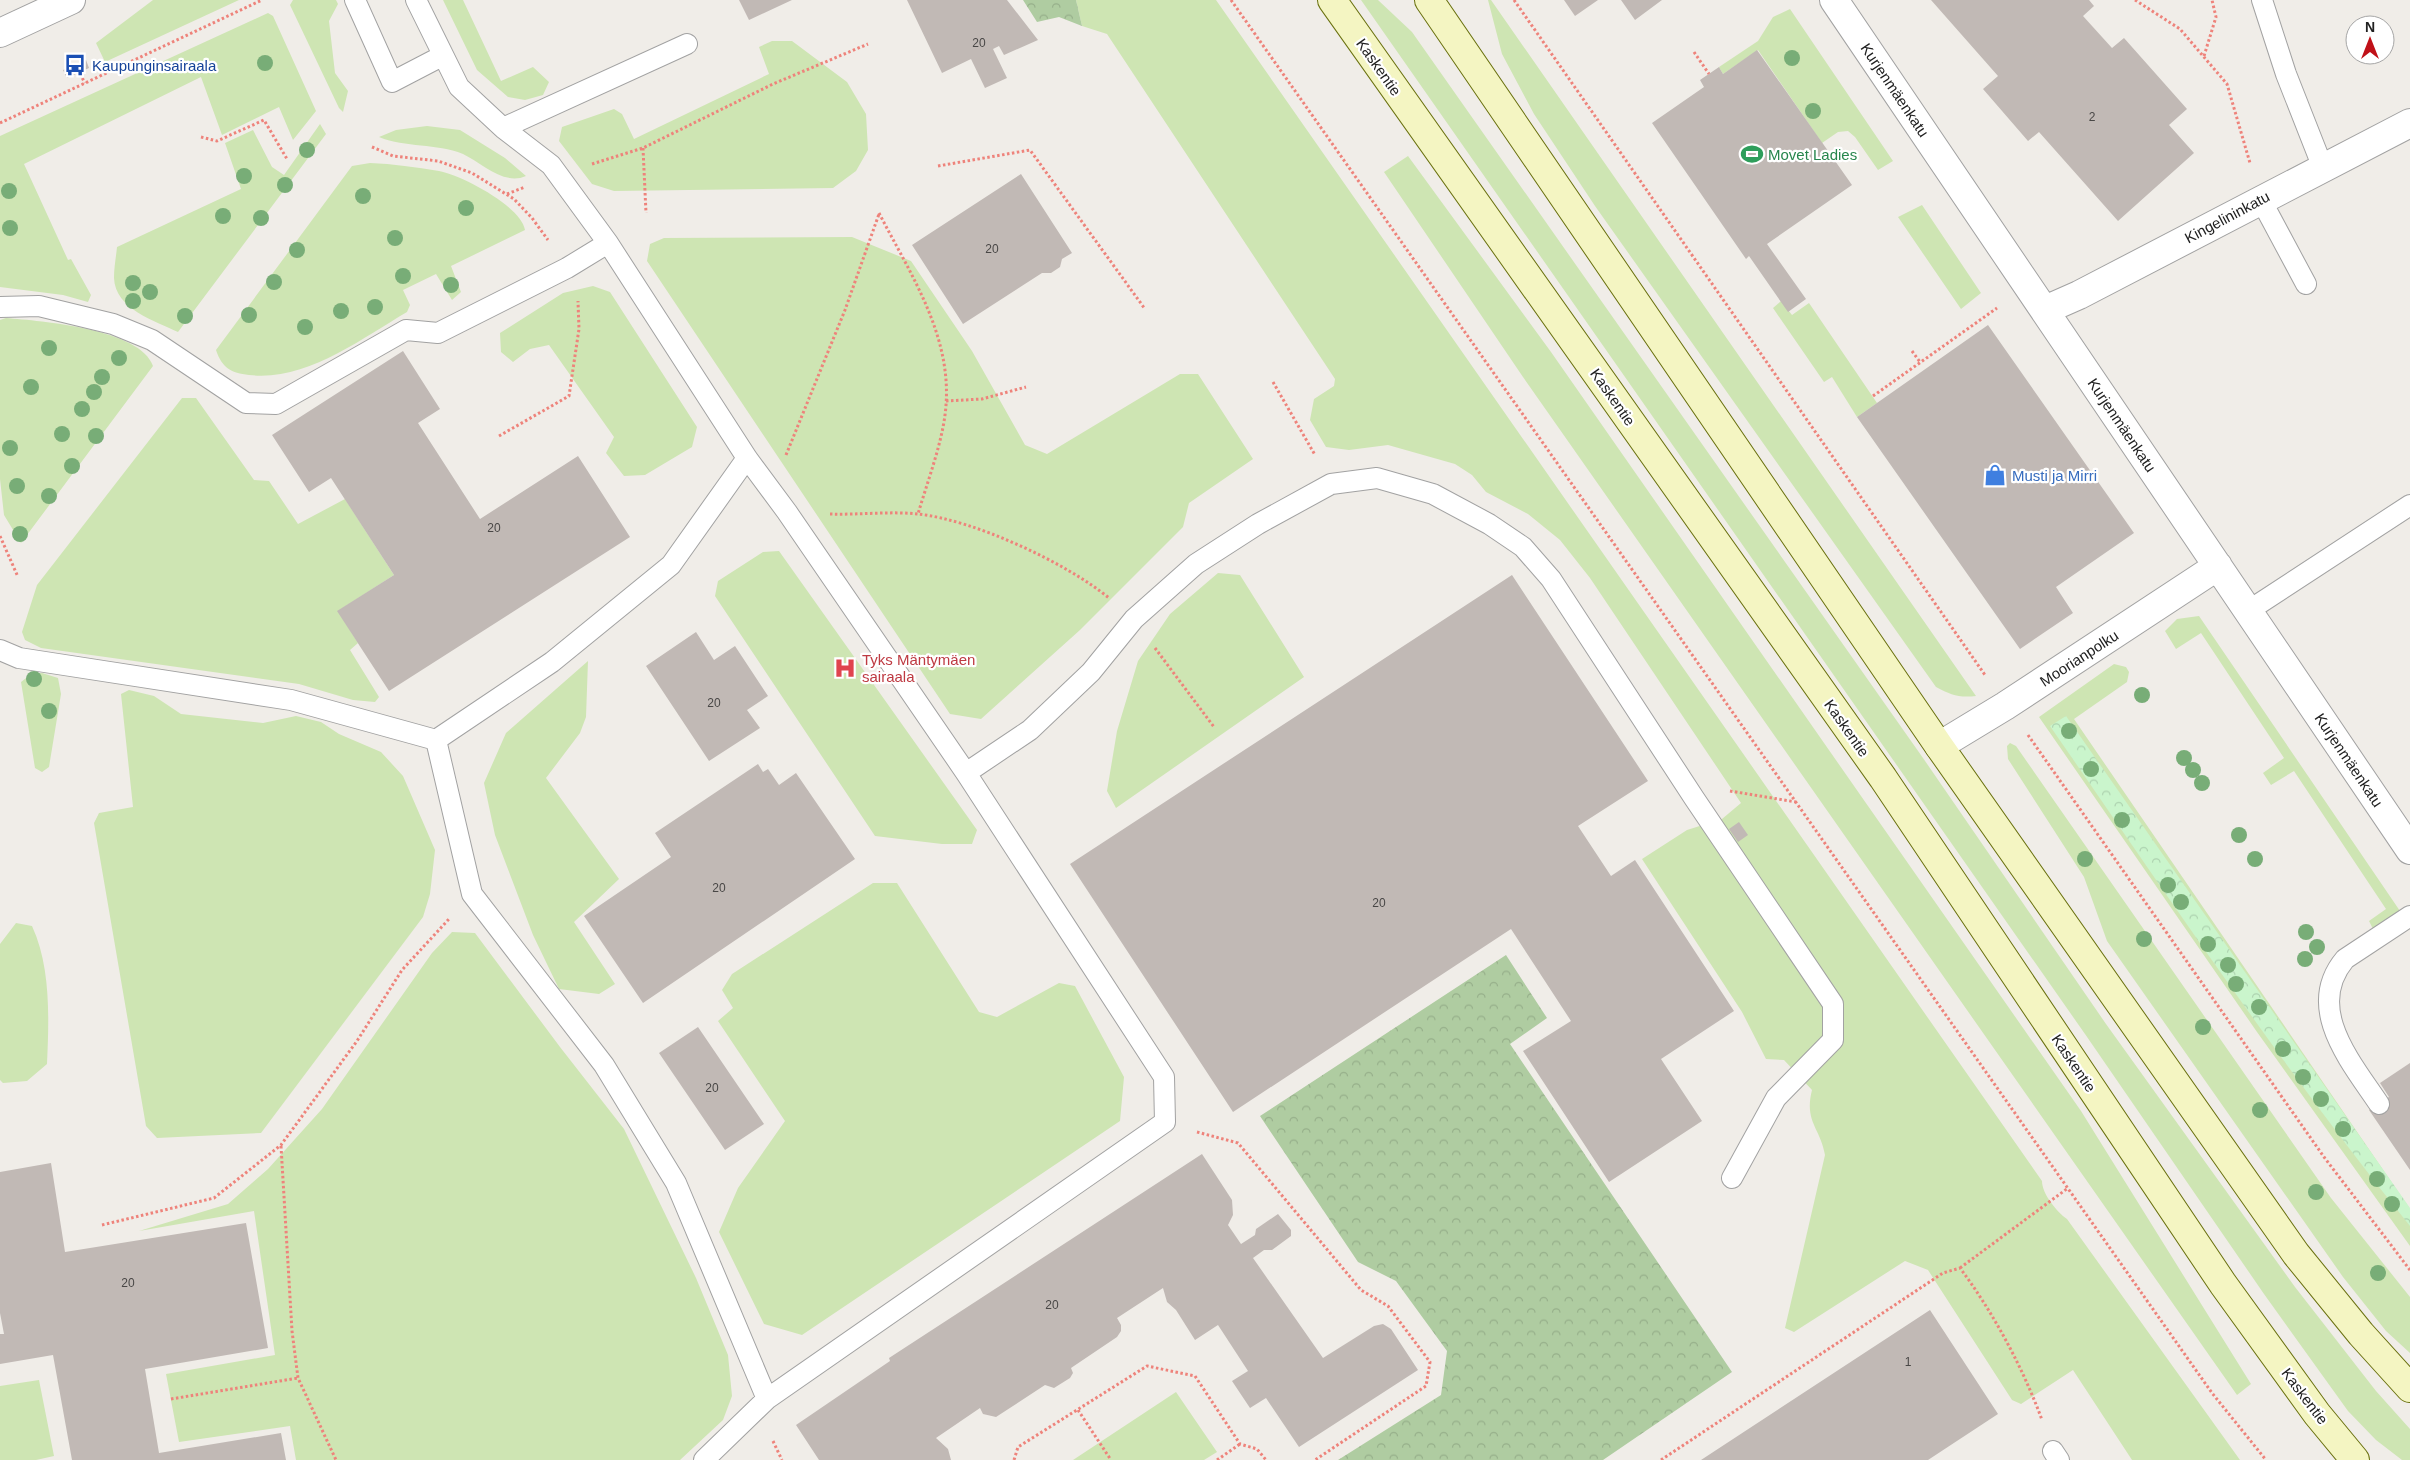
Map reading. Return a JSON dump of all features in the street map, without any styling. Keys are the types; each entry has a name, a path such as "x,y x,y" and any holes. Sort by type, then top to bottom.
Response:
{"main road":[{"name":"Kaskentie","path":"1332,0 1877,770 2222,1284 2317,1414 2355,1460"},
{"path":"1429,0 1939,746 2296,1254 2361,1334 2410,1388"}],"street":[{"path":"0,33 71,0"},
{"name":"Kurjenmäenkatu","path":"1834,0 2410,850"},
{"name":"Kingelininkatu","path":"2045,310 2410,123"},
{"name":"Moorianpolku","path":"1939,746 2005,706 2218,566"}],"lane":[{"path":"355,0 392,82 442,56"},
{"path":"416,0 442,56 459,87 503,128 551,165 608,243 747,458 787,512 966,773 1164,1077 1165,1122 767,1399 704,1460"},
{"path":"2262,0 2286,74 2323,168"},
{"path":"503,128 687,44"},
{"path":"2261,200 2306,284"},
{"path":"0,307 39,306 113,324 152,340 246,403 276,404 406,330 438,333 567,268 608,243"},
{"path":"0,650 19,658 290,700 436,740 552,662 672,565 747,458"},
{"path":"966,773 1030,730 1091,672 1134,620 1196,564 1258,524 1331,484 1377,478 1433,494 1490,524 1523,547 1551,579 1694,798 1834,1004 1834,1040 1776,1098 1732,1178"},
{"path":"2248,611 2410,506"},
{"path":"436,740 472,894 604,1065 676,1184 767,1399"},
{"path":"2379,1104 2345,1053 2334,1032 2330,1011 2331,988 2337,968 2345,959 2410,916"}],"path":[{"path":"0,122 262,0"},
{"path":"1232,0 2212,1393 2266,1460"},
{"path":"1514,0 2005,706 2031,739 2324,1157 2410,1270"},
{"path":"2135,0 2180,29 2227,84 2261,200"},
{"path":"2204,57 2216,17 2212,0"},
{"path":"507,194 559,174 643,148 773,84 868,44"},
{"path":"1694,52 1710,74"},
{"path":"75,65 85,83"},
{"path":"201,137 217,141 264,120 287,159"},
{"path":"643,148 646,213"},
{"path":"938,166 1030,150 1145,310"},
{"path":"772,491 845,310 879,213 939,336 946,365 945,417 918,514"},
{"path":"1873,396 1999,306"},
{"path":"1912,350 1920,362"},
{"path":"1273,382 1331,484"},
{"path":"946,401 982,399 1026,387"},
{"path":"787,512 918,514 980,529 1027,549 1090,582 1134,620 1214,727"},
{"path":"0,536 18,577"},
{"path":"1694,798 1718,790 1796,802"},
{"path":"102,1224 214,1198 280,1145 357,1041 402,970 472,894"},
{"path":"1165,1122 1238,1143 1361,1290 1388,1306 1430,1362 1426,1386 1315,1460"},
{"path":"280,1145 292,1331 298,1378 336,1460"},
{"path":"1661,1460 1943,1273 1960,1268 2068,1188"},
{"path":"1960,1268 1979,1293 2032,1393 2056,1455"},
{"path":"1014,1460 1018,1447 1147,1366 1194,1376 1240,1444 1257,1449 1266,1460"},
{"path":"171,1399 298,1378"},
{"path":"1078,1410 1111,1460"},
{"path":"1217,1460 1240,1444"}],"green space":[{"path":"153,0 239,0 105,62 96,43"},
{"path":"293,0 336,0 338,4 329,21 335,73 348,91 343,112 339,108 290,5"},
{"path":"443,0 463,0 501,81 533,67 549,82 543,95 525,100 508,97 477,70"},
{"path":"1023,0 1076,0 1082,26 1059,17 1037,22"},
{"path":"1076,0 1216,0 2042,1181 2044,1191 2051,1202 2067,1219 2240,1460 2132,1460 2073,1370 2021,1404 2012,1400 1928,1270 1905,1261 1794,1332 1785,1328 1825,1155 1823,1145 1811,1117 1810,1101 1812,1090 1784,1060 1766,1059 1742,1012 1642,859 1687,830 1722,819 1741,803 1590,578 1560,540 1528,514 1486,492 1472,475 1455,464 1388,445 1349,450 1326,447 1310,420 1314,399 1334,386 1335,379 1107,34 1082,26"},
{"path":"1361,0 1378,0 1412,32 1923,758 2106,1024 2295,1287 2376,1391 2410,1429 2410,1460 2402,1460 2376,1440 2348,1411 2264,1294 2085,1034"},
{"path":"1488,0 1491,0 1976,696 1965,697 1955,695 1936,687 1595,206 1534,114 1502,54"},
{"path":"1790,9 1893,161 1878,170 1855,137 1848,131 1838,132 1822,143 1758,50 1723,74 1719,67 1758,41 1773,17"},
{"path":"268,13 273,16 316,111 293,140 279,107 222,135 201,77 24,164 68,260 71,259 91,295 88,302 63,295 0,287 0,136"},
{"path":"772,41 792,41 847,82 866,114 868,150 856,171 833,188 614,191 592,184 559,141 562,127 614,109 622,114 634,139 769,74 759,47"},
{"path":"320,124 326,134 178,332 148,318 129,306 121,298 116,289 114,278 117,247 241,189 225,143 253,130 272,167 284,175"},
{"path":"427,126 460,130 505,158 526,176 510,178 501,176 463,154 442,148 400,143 379,137 396,130"},
{"path":"1408,156 1551,352 2081,1111 2251,1384 2237,1395 1523,377 1384,172"},
{"path":"370,163 439,171 475,185 513,211 525,230 451,266 461,292 452,300 436,274 403,290 410,305 407,312 332,356 291,372 249,375 232,371 224,365 216,350 352,166"},
{"path":"1922,205 1981,293 1961,309 1898,217"},
{"path":"852,237 911,261 972,351 1025,445 1047,454 1180,374 1198,374 1253,459 1189,503 1183,527 1080,630 981,719 950,714 647,261 650,244 664,238"},
{"path":"593,286 610,292 697,427 692,447 645,475 624,476 606,453 614,437 549,345 530,349 513,362 501,352 500,333 563,293"},
{"path":"1781,301 1792,315 1809,303 1877,403 1857,417 1832,377 1824,382 1773,308"},
{"path":"6,318 65,325 110,335 130,343 145,353 153,366 21,543 4,515 0,479 0,320"},
{"path":"182,398 196,398 254,480 269,481 298,524 345,499 394,575 338,611 358,643 350,650 379,697 375,702 353,700 299,684 41,648 25,640 22,632 37,585"},
{"path":"779,551 977,830 972,844 942,844 875,836 715,596 718,581 763,552"},
{"path":"1218,573 1240,575 1304,677 1116,808 1107,791 1117,731 1138,661 1170,614"},
{"path":"2199,616 2400,911 2373,929 2369,921 2386,909 2294,771 2271,785 2263,773 2284,758 2201,633 2176,649 2165,631 2177,619"},
{"path":"588,661 586,717 580,733 546,778 619,879 574,922 615,984 599,994 559,989 533,935 495,835 484,783 506,733"},
{"path":"2114,664 2126,667 2129,672 2127,682 2074,719 2410,1209 2410,1246 2257,1032 2039,717"},
{"path":"42,673 58,678 61,694 49,767 42,772 35,768 21,682 30,675"},
{"path":"129,690 154,696 181,714 263,723 296,716 321,722 339,734 381,752 403,776 435,850 430,894 423,917 261,1133 157,1138 146,1126 94,823 99,813 133,807 121,694"},
{"path":"2066,716 2410,1208 2410,1226 2362,1166 2270,1042 2050,726"},
{"path":"2010,743 2016,746 2331,1198 2410,1297 2410,1353 2386,1331 2343,1277 2107,941 2084,877 2008,759 2007,746"},
{"path":"873,883 897,883 979,1012 997,1017 1059,983 1075,986 1124,1077 1120,1121 802,1335 764,1324 719,1232 738,1188 785,1121 718,1021 733,1008 722,990 732,974"},
{"path":"16,923 32,926 43,959 48,1011 47,1064 27,1081 3,1083 0,1080 0,944"},
{"path":"452,932 475,933 624,1129 696,1278 728,1355 732,1396 723,1420 680,1460 296,1460 290,1426 179,1442 166,1374 275,1355 254,1211 139,1231 228,1204 268,1169 322,1109 432,953"},
{"path":"1506,955 1547,1018 1510,1044 1732,1372 1603,1460 1338,1460 1441,1395 1447,1351 1396,1281 1358,1262 1260,1116"},
{"path":"39,1380 54,1456 36,1460 0,1460 0,1386"},
{"path":"1176,1392 1217,1452 1204,1460 1073,1460"}],"building":[{"path":"739,0 792,0 749,20"},
{"path":"907,0 1007,0 1038,40 1004,55 999,46 993,49 1007,78 985,88 971,59 942,73"},
{"path":"1564,0 1598,0 1575,16"},
{"path":"1621,0 1662,0 1635,20"},
{"path":"1931,0 2089,0 2094,6 2083,16 2112,48 2124,38 2187,109 2169,125 2194,153 2118,221 2039,132 2028,141 1983,89 1998,76"},
{"path":"1757,50 1852,185 1767,244 1806,299 1788,312 1749,256 1746,259 1652,123 1704,87 1700,80 1719,67 1723,74"},
{"path":"86,60 89,68 67,78 63,70"},
{"path":"1021,174 1072,253 1062,259 1060,267 1051,273 1042,273 963,324 912,245"},
{"path":"1988,325 2134,533 2056,587 2073,613 2020,649 1857,417"},
{"path":"403,351 440,409 418,423 480,519 578,456 630,537 389,691 337,611 394,575 331,478 309,492 272,435"},
{"path":"1512,575 1648,781 1578,826 1611,876 1635,860 1734,1011 1661,1059 1702,1121 1609,1182 1523,1051 1571,1021 1511,929 1233,1112 1070,864"},
{"path":"696,632 714,660 735,646 768,696 747,710 760,728 709,761 646,666"},
{"path":"758,764 763,772 768,769 779,785 796,773 855,859 643,1003 584,916 671,857 655,833"},
{"path":"1739,822 1748,835 1738,842 1729,829"},
{"path":"698,1027 764,1124 725,1150 659,1053"},
{"path":"2410,1063 2410,1170 2369,1110 2389,1097 2380,1083"},
{"path":"1202,1154 1232,1200 1233,1215 1228,1225 1241,1244 1255,1235 1256,1229 1278,1214 1291,1230 1291,1236 1272,1250 1264,1250 1253,1258 1323,1358 1374,1326 1383,1324 1391,1329 1418,1370 1299,1447 1266,1398 1250,1408 1232,1381 1248,1371 1218,1325 1195,1340 1176,1310 1167,1302 1163,1288 1117,1318 1121,1325 1121,1331 1117,1337 1071,1368 1073,1373 1070,1378 1054,1388 1045,1385 996,1417 983,1414 980,1408 936,1438 948,1449 951,1460 819,1460 796,1425 890,1361 889,1358"},
{"path":"51,1163 65,1252 246,1223 268,1348 145,1369 159,1453 281,1433 286,1460 72,1460 53,1355 0,1364 0,1334 4,1334 0,1313 0,1172"},
{"path":"1930,1310 1998,1414 1928,1460 1701,1460"}],"place":[{"name":"Kaupunginsairaala","path":"75,65"},
{"name":"Movet Ladies","path":"1752,154"},
{"name":"Musti ja Mirri","path":"1995,475"},
{"name":"Tyks Mäntymäen sairaala","path":"845,668"}]}
